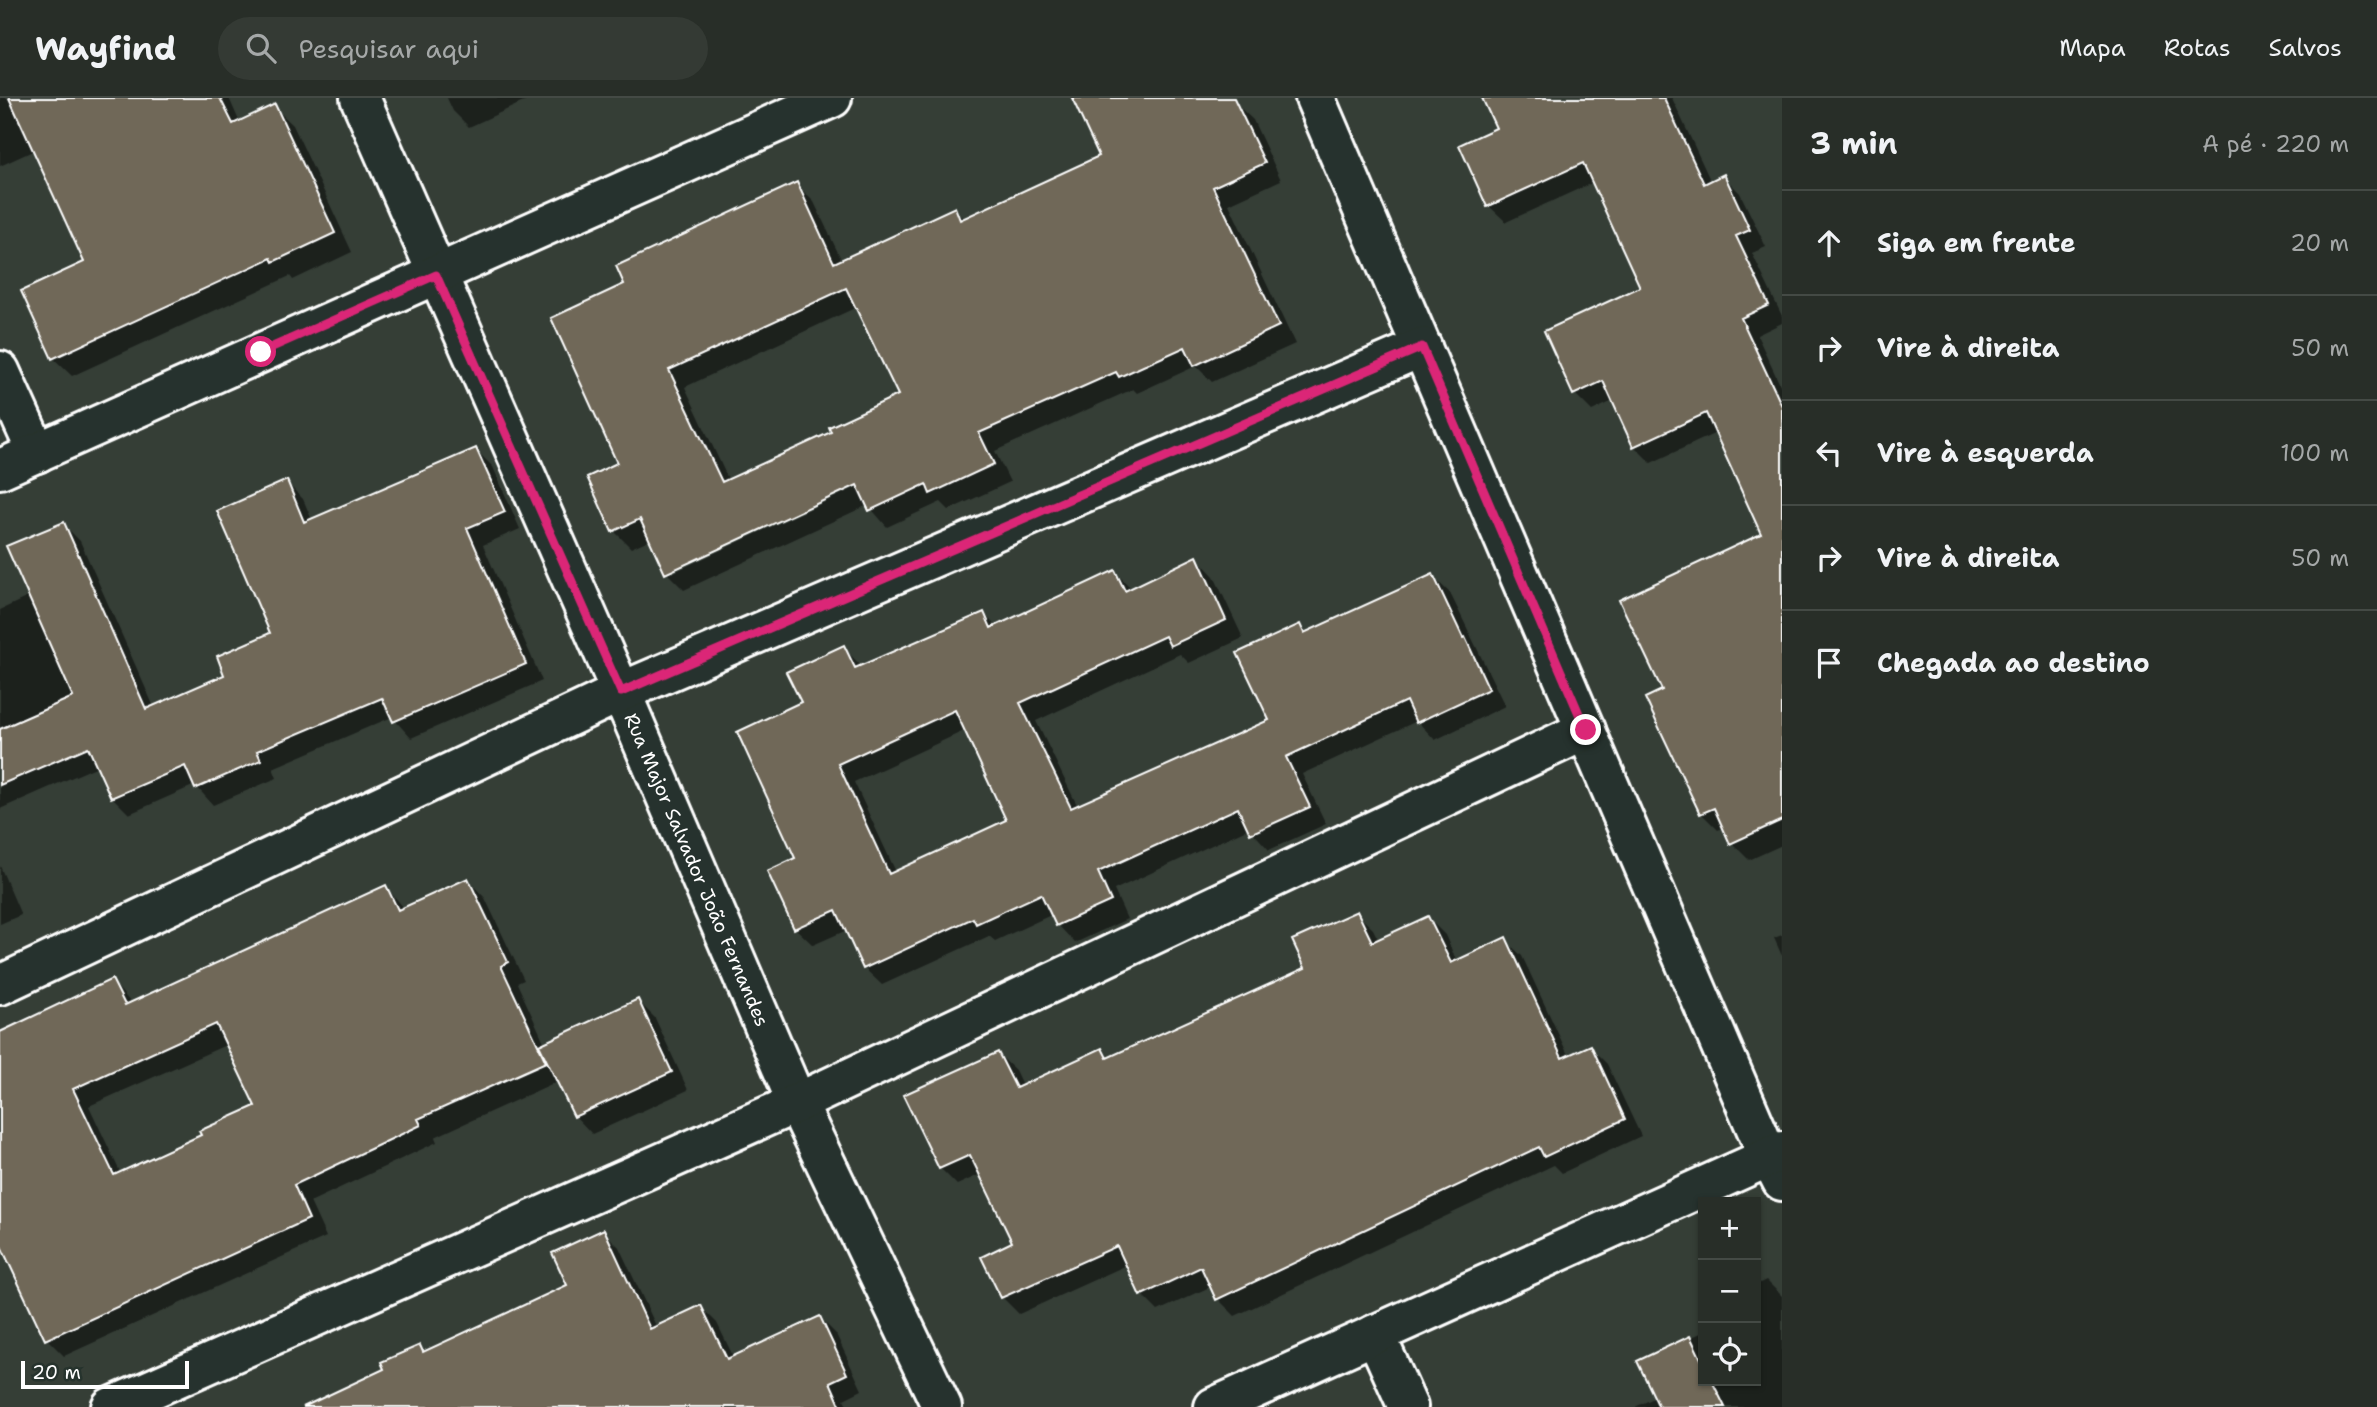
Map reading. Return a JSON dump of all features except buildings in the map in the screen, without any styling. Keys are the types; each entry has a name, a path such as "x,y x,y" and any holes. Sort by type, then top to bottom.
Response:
{"street":[{"name":"Rua Major Salvador João Fernandes","path":"360,98 621,692 797,1104 942,1407"},
{"path":"0,469 832,98"},
{"path":"1214,1407 1374,1334 1778,1163 1586,730 1315,98"},
{"path":"0,985 621,692 1422,347"},
{"path":"0,371 37,453"},
{"path":"111,1407 797,1104 1586,730"},
{"path":"1374,1334 1408,1407"}],"route":[{"path":"261,352 436,275 621,692 1422,347 1586,730"}]}
